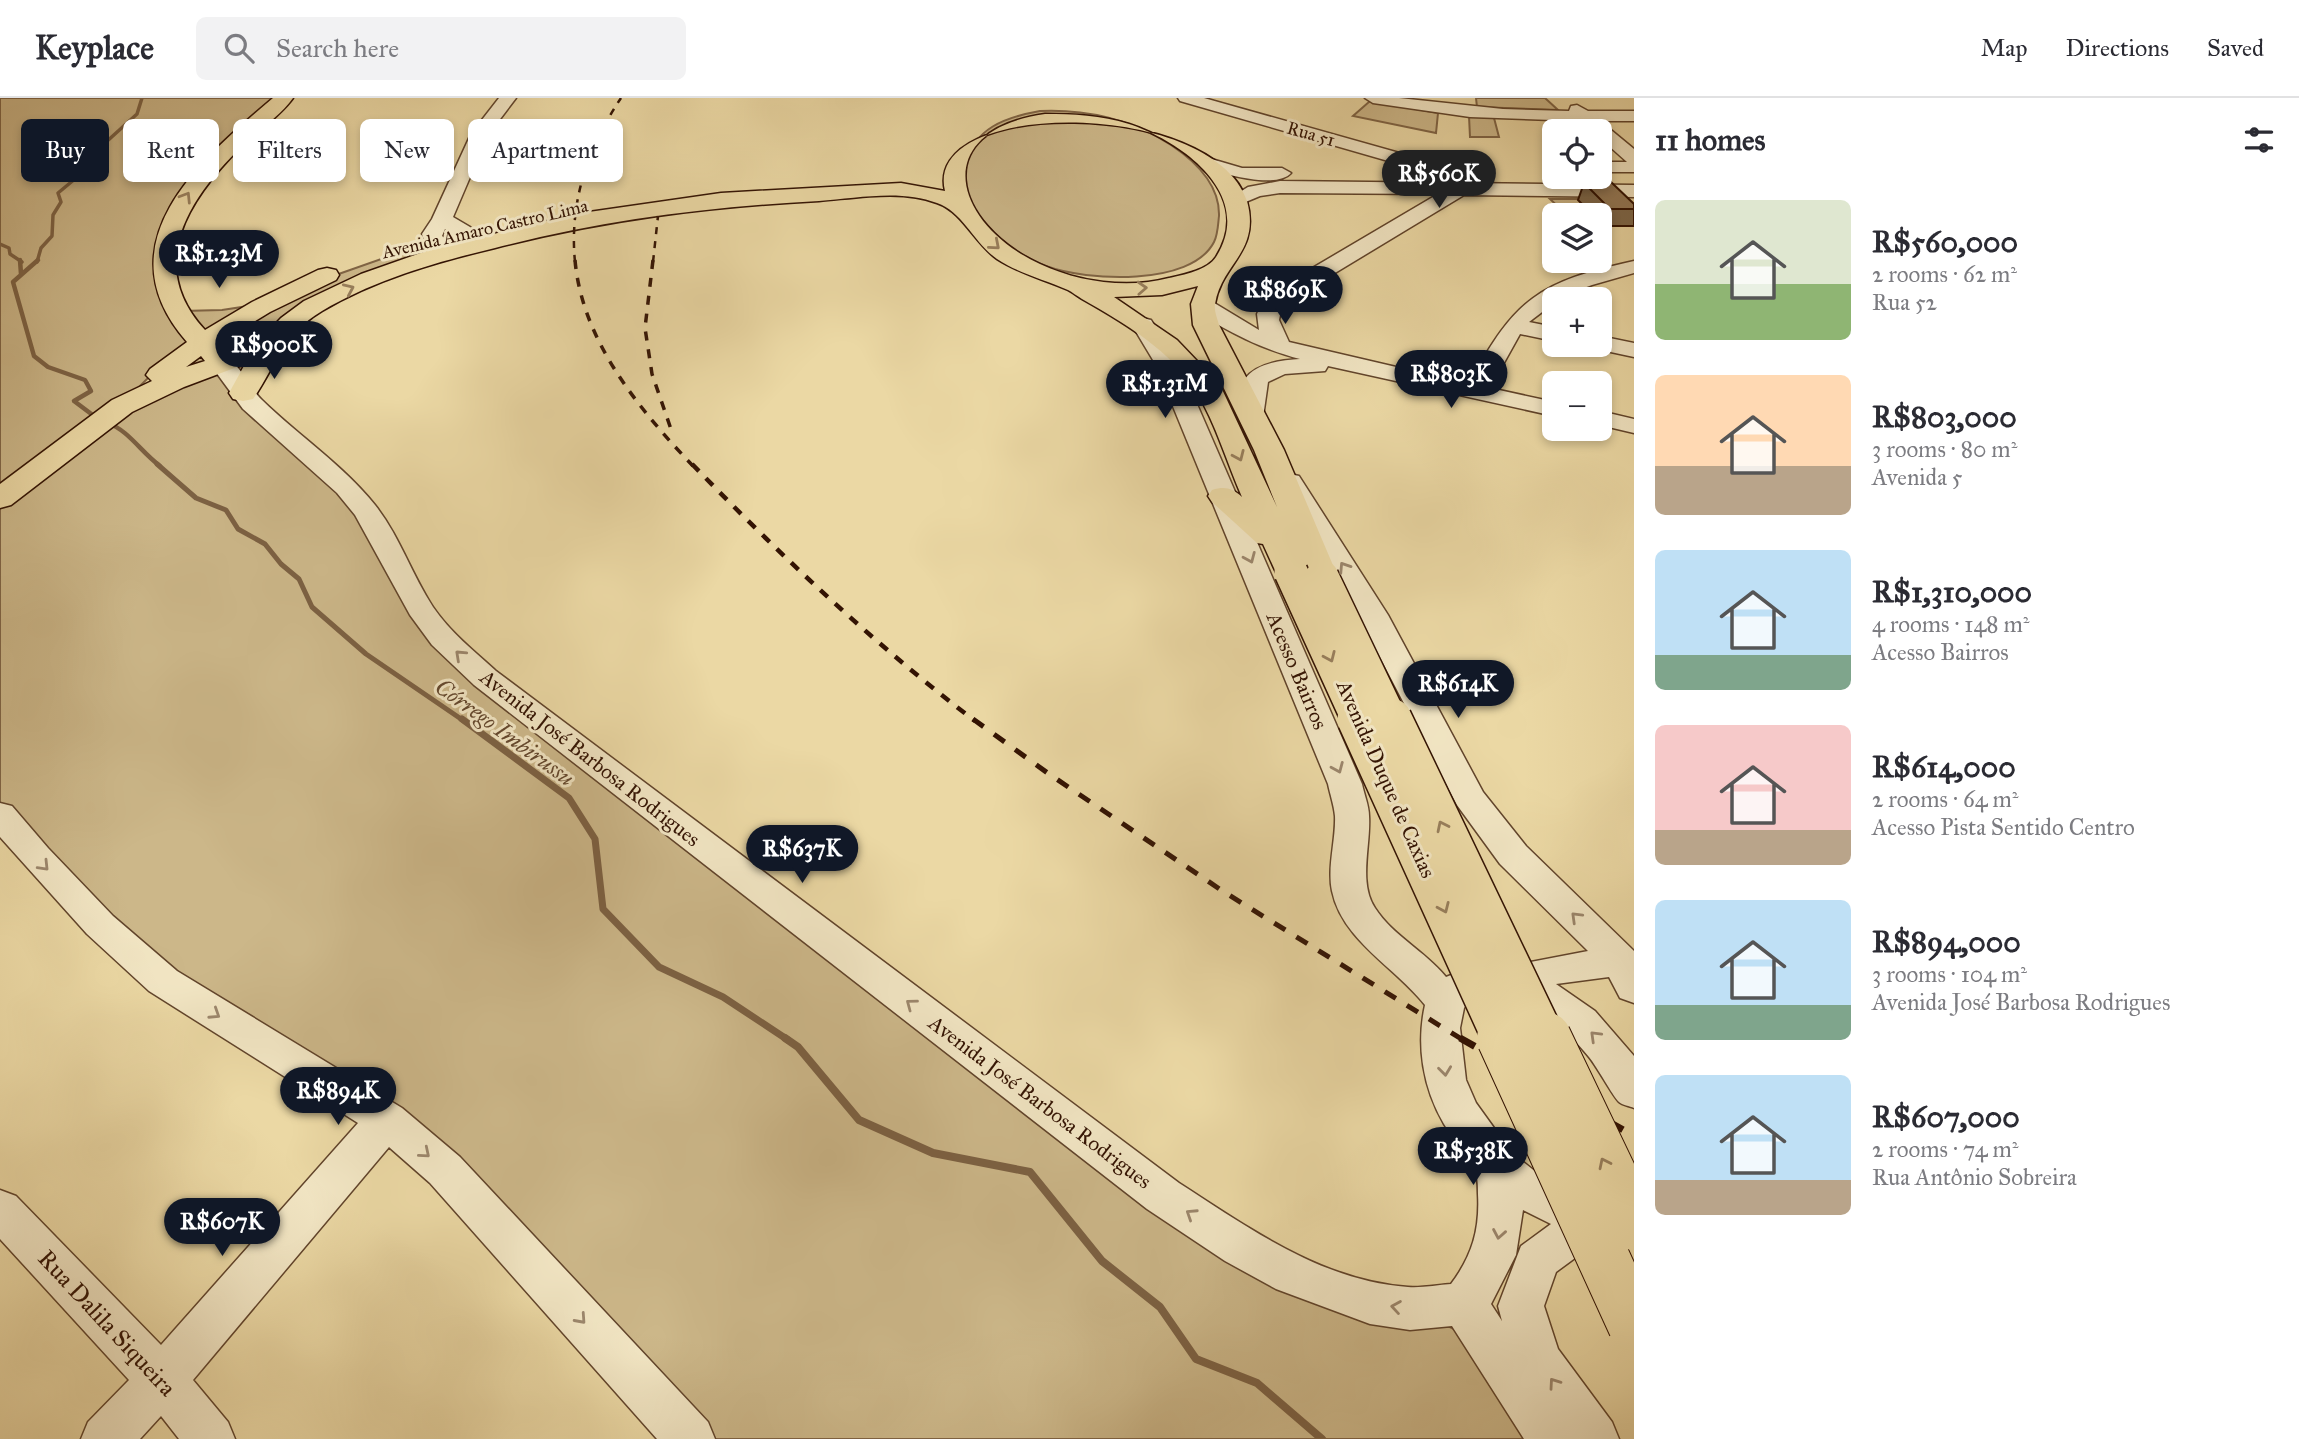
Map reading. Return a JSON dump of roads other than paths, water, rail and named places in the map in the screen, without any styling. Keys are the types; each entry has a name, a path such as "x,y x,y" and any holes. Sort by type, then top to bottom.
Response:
{"main road":[{"name":"Avenida José Barbosa Rodrigues","path":"212,353 176,311 163,272 169,228 193,187 211,164 284,98"},
{"path":"1048,98 976,129 958,154 955,164 957,195 962,206 989,241 1022,264 1074,285 1161,287 1208,275 1223,266"},
{"path":"1120,98 1208,163 1230,188 1236,200 1239,232 1235,248 1210,286 1203,306"},
{"path":"1026,108 1093,108 1160,128"},
{"name":"Avenida Amaro Castro Lima","path":"0,499 129,403 212,353 264,306 335,271 535,214 689,189 767,182 919,178 955,164"},
{"name":"Avenida Amaro Castro Lima","path":"212,353 268,347 290,323 313,306 383,274 453,237 631,211 804,193 901,189 941,196 962,206"},
{"name":"Avenida Duque de Caxias","path":"1074,285 1143,325 1180,356 1210,391 1624,1222"},
{"path":"176,311 222,313 264,306"},
{"name":"Avenida Duque de Caxias","path":"1203,306 1210,334 1269,450 1297,563 1634,1325"},
{"path":"243,393 268,347"},
{"path":"1223,496 1297,563"}],"street":[{"path":"453,237 480,134 508,98"},
{"name":"Rua 51","path":"1186,98 1442,169 1306,180"},
{"path":"1373,98 1470,111 1634,116"},
{"path":"1564,98 1634,158"},
{"path":"1208,163 1241,173 1457,191 1634,191"},
{"path":"1612,167 1634,167"},
{"path":"1236,200 1246,194 1306,180"},
{"path":"1281,348 1266,321 1273,301 1457,191"},
{"path":"1476,392 1514,326 1533,307 1554,293 1607,272 1634,267"},
{"path":"1203,306 1241,330 1281,348 1542,406"},
{"name":"Acesso Bairros","path":"1143,325 1168,365 1345,784 1352,814 1349,888 1356,910 1373,932 1422,974 1445,1003"},
{"path":"1514,326 1542,332"},
{"path":"1612,345 1634,350"},
{"name":"Avenida José Barbosa Rodrigues","path":"212,353 252,404 346,487 367,512 385,541 420,609 443,639 485,678 1163,1196 1241,1247 1292,1275 1370,1303 1410,1309 1464,1304"},
{"path":"1251,417 1257,379 1267,371 1282,366 1357,367"},
{"path":"1612,421 1634,426"},
{"path":"1269,450 1373,615 1469,797 1513,855 1628,975"},
{"path":"0,814 35,857 100,925 163,981 387,1120 445,1170 690,1439"},
{"path":"1624,1222 1527,1190 1497,1166 1458,1112 1446,1080 1440,1028 1445,1003 1458,987 1495,977 1516,979 1555,970 1628,975"},
{"path":"1516,979 1555,1001 1598,1037 1620,1065 1634,1091"},
{"path":"106,1439 162,1380 387,1120"},
{"path":"1497,1166 1503,1203 1500,1238 1486,1275 1464,1304 1553,1439"},
{"name":"Rua Dalila Siqueira","path":"0,1209 162,1380 210,1439"},
{"path":"1594,1439 1538,1360 1521,1306 1537,1260 1624,1222"}],"waterway":[{"name":"Córrego Imbirussu","path":"37,261 41,248 52,236 53,215 61,202 58,193 99,159 94,153 137,114 142,98"},
{"path":"0,244 9,248 10,254 20,261"},
{"path":"20,261 21,274"},
{"name":"Córrego Imbirussu","path":"37,261 13,282 34,356 48,367 85,380 91,391 74,401 98,419"},
{"name":"Córrego Imbirussu","path":"108,423 129,436 160,466"},
{"name":"Córrego Imbirussu","path":"157,464 196,498 226,510 238,529 265,544 281,564 299,579 312,607 366,654 464,721"},
{"name":"Córrego Imbirussu","path":"462,719 569,798 595,839 603,909 659,967 723,997 786,1038"},
{"name":"Córrego Imbirussu","path":"786,1038 798,1047 859,1120 933,1153 1030,1172 1102,1261 1160,1307 1196,1359 1257,1383 1322,1439"}],"railway":[{"path":"575,262 575,218 583,176 599,136 621,98"},
{"path":"653,262 658,216"},
{"path":"575,260 580,290 601,346 634,397 693,466"},
{"path":"653,260 645,328 652,374 673,435"},
{"path":"692,464 829,598 937,692 975,721"},
{"path":"973,719 1049,774 1224,892 1463,1040"},
{"path":"1460,1038 1634,1136"}]}
